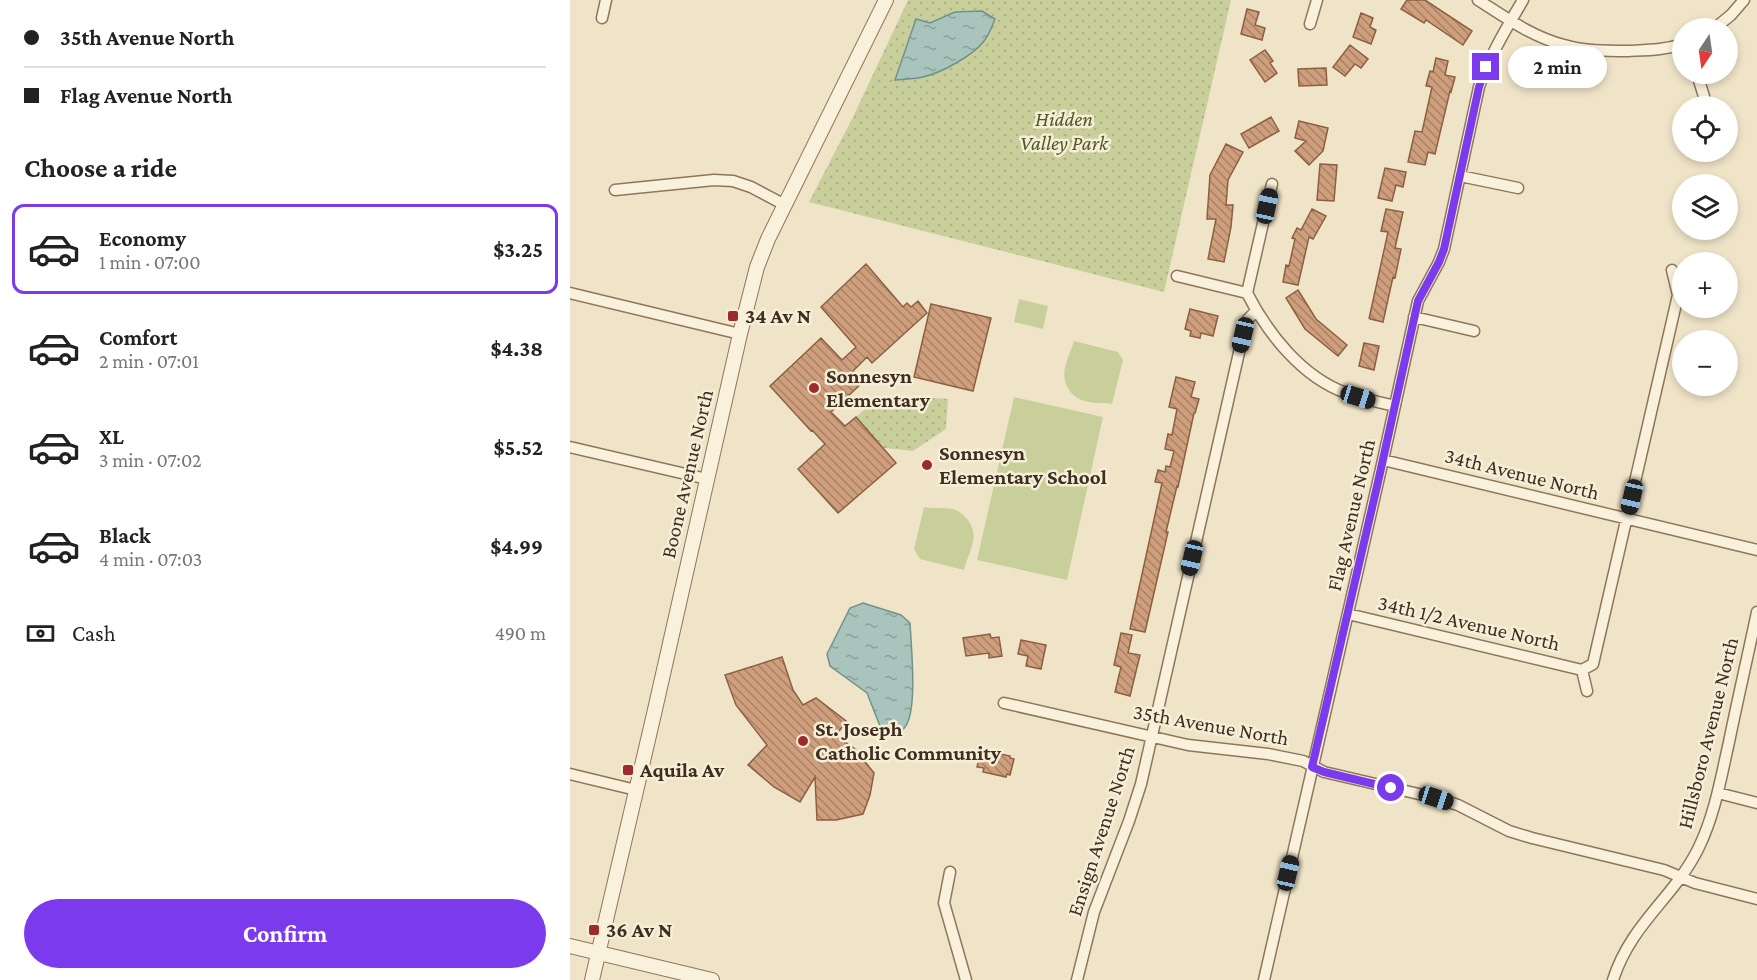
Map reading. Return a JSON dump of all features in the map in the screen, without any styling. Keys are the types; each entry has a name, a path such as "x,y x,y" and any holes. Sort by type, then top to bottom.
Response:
{"street":[{"path":"602,18 606,0"},
{"name":"Boone Avenue North","path":"592,980 757,267 886,0"},
{"path":"1310,24 1317,0"},
{"path":"1478,0 1510,21 1543,38 1564,45 1586,50 1608,51 1672,47"},
{"name":"Flag Avenue North","path":"1264,980 1418,301 1444,249 1479,87 1496,45 1523,0"},
{"path":"1727,18 1744,0"},
{"path":"1460,176 1518,188"},
{"path":"615,190 705,180 733,181 751,187 785,205"},
{"path":"1272,184 1247,293 1256,311 1278,341 1319,379 1344,393 1395,406"},
{"path":"1177,276 1247,293"},
{"path":"570,293 740,334"},
{"name":"Ensign Avenue North","path":"1077,980 1094,912 1141,784 1243,335 1248,319 1256,311"},
{"path":"1414,317 1474,331"},
{"path":"1587,691 1582,670 1593,664 1673,318"},
{"path":"570,447 707,479"},
{"name":"34th Avenue North","path":"1383,460 1757,550"},
{"name":"Hillsboro Avenue North","path":"1614,980 1634,936 1654,909 1682,878 1707,830 1718,793 1757,612"},
{"name":"34th 1/2 Avenue North","path":"1348,615 1582,670"},
{"name":"35th Avenue North","path":"1004,703 1188,745 1268,754 1303,761 1324,772 1458,805 1509,831 1532,838 1664,870 1695,883 1757,899"},
{"path":"570,774 636,790"},
{"path":"1718,793 1757,802"},
{"path":"950,872 944,903 966,980"},
{"path":"570,946 712,980"}],"green space":[{"name":"Hidden Valley Park","path":"908,0 1231,0 1164,292 809,202 853,117"},
{"path":"1019,299 1048,306 1043,329 1014,322"},
{"path":"1074,341 1118,352 1123,360 1112,404 1083,401 1069,390 1064,372"},
{"path":"879,397 892,407 920,409 921,397 948,399 946,429 913,451 884,448 856,417"},
{"path":"1014,397 1103,417 1067,580 977,560"},
{"path":"924,507 953,509 968,520 974,539 964,570 920,559 914,549"}],"water":[{"path":"982,11 995,19 986,39 973,52 939,72 895,80 916,19 930,23 955,12"},
{"path":"863,603 901,615 910,623 913,677 911,707 905,727 893,735 880,726 867,693 830,666 827,654 850,608"}],"building":[{"path":"1407,0 1425,0 1472,31 1463,45 1426,20 1424,23 1401,9"},
{"path":"1247,9 1259,12 1255,25 1265,28 1262,40 1241,34"},
{"path":"1361,13 1373,18 1370,27 1376,30 1371,44 1353,37"},
{"path":"1350,45 1368,59 1361,68 1355,64 1345,76 1333,67"},
{"path":"1265,50 1273,61 1270,63 1277,73 1265,82 1250,60"},
{"path":"1436,58 1448,61 1445,75 1455,77 1435,154 1428,152 1425,165 1408,162 1415,131 1422,132 1432,87 1426,86 1430,71 1433,72"},
{"path":"1326,68 1327,85 1299,86 1298,69"},
{"path":"1271,117 1279,131 1249,148 1241,134"},
{"path":"1299,121 1328,128 1323,151 1309,165 1295,151 1306,141 1295,138"},
{"path":"1226,144 1243,152 1228,180 1226,205 1233,205 1224,262 1208,259 1216,219 1207,219 1210,175"},
{"path":"1320,164 1337,165 1334,201 1317,200"},
{"path":"1385,168 1406,172 1403,187 1396,185 1392,201 1378,198"},
{"path":"1312,209 1326,216 1313,239 1309,237 1298,285 1283,282 1295,239 1292,238 1297,228 1301,230"},
{"path":"1386,209 1403,212 1395,248 1401,249 1383,322 1370,319 1370,317 1369,319 1388,232 1381,231"},
{"name":"Sonnesyn Elementary","path":"866,264 903,307 907,303 911,307 918,301 927,313 872,363 867,357 853,371 863,382 831,412 845,426 856,417 896,463 838,513 798,469 825,444 770,386 821,338 842,360 856,347 821,307"},
{"path":"1298,290 1316,319 1347,345 1338,356 1305,329 1286,298"},
{"path":"931,304 991,318 973,391 914,377"},
{"path":"1190,309 1218,316 1213,336 1201,333 1200,338 1190,336 1191,331 1185,329"},
{"path":"1364,343 1379,346 1374,370 1359,366"},
{"path":"1176,377 1195,382 1191,397 1199,399 1166,532 1168,532 1145,632 1130,629 1162,483 1155,482 1158,470 1165,472 1166,466 1170,467 1174,451 1165,449 1168,434 1172,435 1177,409 1169,407"},
{"path":"1121,633 1132,635 1128,653 1140,655 1130,696 1115,692 1121,667 1114,665"},
{"path":"990,634 991,638 999,637 1002,656 989,658 989,653 966,656 963,638"},
{"path":"1021,640 1046,645 1041,669 1026,666 1028,656 1018,654"},
{"name":"St. Joseph Catholic Community","path":"782,657 793,690 803,705 816,698 846,721 836,736 854,748 874,773 870,795 863,814 836,820 817,820 815,777 800,802 774,787 748,765 767,745 736,705 725,675"},
{"path":"987,751 1014,759 1010,775 1007,774 1006,777 983,772 984,768 977,767 980,755 986,757"}],"place":[{"name":"34 Av N","path":"733,316"},
{"name":"Sonnesyn Elementary","path":"814,388"},
{"name":"Sonnesyn Elementary School","path":"927,465"},
{"name":"St. Joseph Catholic Community","path":"803,741"},
{"name":"Aquila Av","path":"628,770"},
{"name":"36 Av N","path":"594,930"}],"route":[{"path":"1391,788 1312,767 1418,301 1444,249 1479,87 1486,67"}]}
